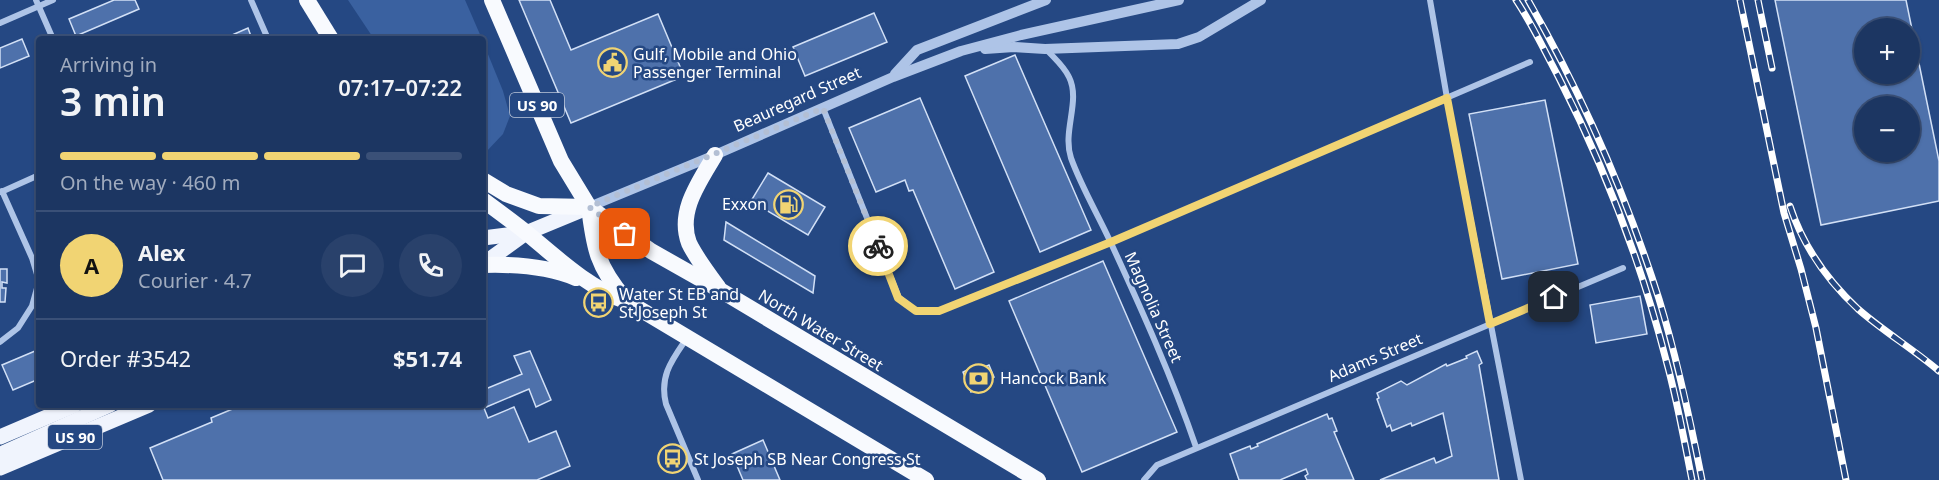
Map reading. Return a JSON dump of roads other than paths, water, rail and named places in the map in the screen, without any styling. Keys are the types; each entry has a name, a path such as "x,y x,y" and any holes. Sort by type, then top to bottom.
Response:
{"highway":[{"path":"307,0 329,36"},
{"name":"US 90","path":"492,0 561,161 589,207"},
{"path":"715,155 687,207 687,230 694,252 720,290"},
{"path":"486,182 506,194 539,206 589,207 597,254 609,279 628,302"},
{"path":"486,202 549,253 595,286 628,302 926,480"},
{"name":"North Water Street","path":"589,207 651,251 1038,480"},
{"path":"486,264 511,264 539,268 568,274 595,286"},
{"path":"1012,464 1029,480"}],"main road":[{"name":"Beauregard Street","path":"486,262 526,233 589,207"},
{"name":"Beauregard Street","path":"486,238 526,233"},
{"name":"US 90","path":"0,437 68,408"},
{"path":"0,456 104,408"},
{"name":"US 90","path":"0,468 142,408"}],"street":[{"path":"0,23 38,3 53,0"},
{"path":"251,0 267,36"},
{"path":"893,76 917,50 1046,0"},
{"name":"Beauregard Street","path":"589,207 715,155 893,76 961,51 1020,35 1179,0"},
{"path":"961,51 1014,47 1045,49 1178,44 1199,37 1261,0"},
{"path":"1430,0 1521,480"},
{"path":"38,3 52,36"},
{"name":"Magnolia Street","path":"1045,49 1063,67 1073,87 1068,132 1070,152 1182,406 1196,447"},
{"path":"823,108 898,298 916,311 939,311 1111,242 1530,62"},
{"path":"36,177 1,192 36,271"},
{"name":"Adams Street","path":"1144,480 1157,465 1196,447 1623,268"},
{"path":"0,342 18,328 32,306 36,292"},
{"path":"687,338 665,375 663,393 698,480"}],"railway":[{"path":"1516,0 1538,37 1575,110 1620,215 1656,323 1674,390 1692,480"},
{"path":"1528,0 1584,108 1617,183 1646,260 1672,344 1702,480"},
{"path":"1740,0 1784,213 1816,328 1846,480"},
{"path":"1758,0 1772,68"},
{"path":"1790,206 1809,249 1836,286 1858,309 1939,371"}],"place":[{"name":"Gulf, Mobile and Ohio Passenger Terminal","path":"612,63"},
{"name":"Exxon","path":"788,204"},
{"name":"Water St EB and St Joseph St","path":"598,303"},
{"name":"Hancock Bank","path":"979,378"},
{"name":"St Joseph SB Near Congress St","path":"673,459"}]}
